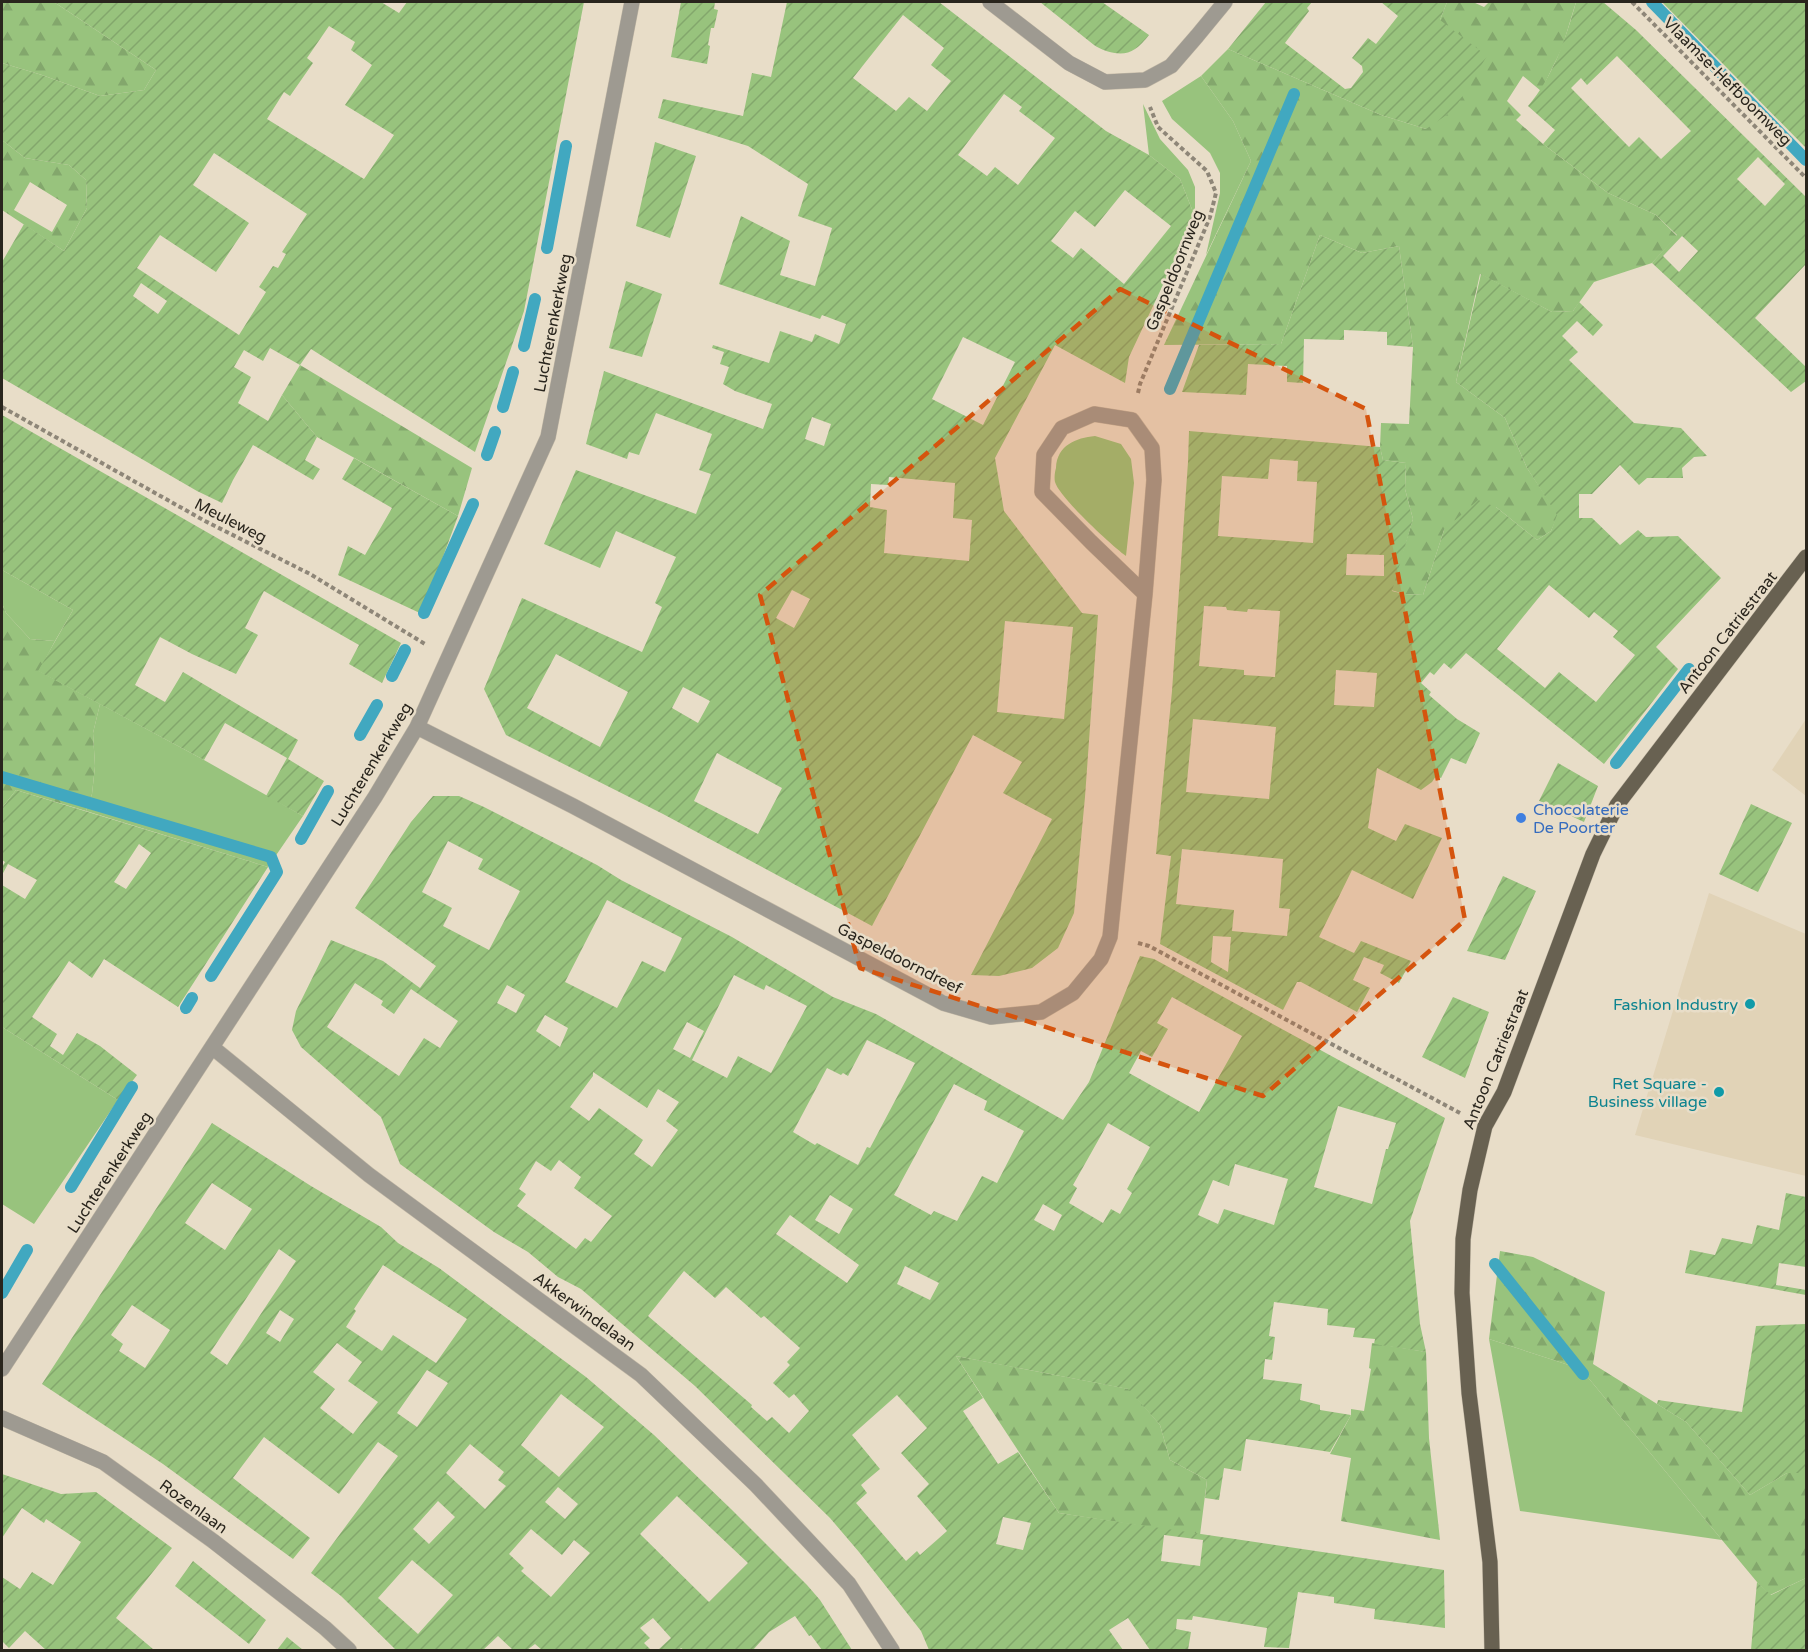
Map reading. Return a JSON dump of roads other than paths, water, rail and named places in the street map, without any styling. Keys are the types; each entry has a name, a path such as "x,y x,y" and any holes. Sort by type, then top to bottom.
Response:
{"main road":[{"name":"Antoon Catriestraat","path":"1491,1650 1490,1562 1469,1393 1462,1293 1463,1239 1468,1200 1485,1126 1504,1092 1593,854 1617,805 1806,557"}],"street":[{"name":"Luchterenkerkweg","path":"2,1369 375,797 417,727 548,437 632,2"},
{"path":"990,2 1069,63 1105,82 1145,80 1171,66 1225,2"},
{"name":"Gaspeldoorndreef","path":"417,727 584,812 943,1003 991,1017 1041,1012 1073,993 1101,959 1110,936 1145,594 1154,480 1152,448 1132,420 1094,414 1062,428 1044,455 1042,492 1145,594"},
{"name":"Akkerwindelaan","path":"212,1047 369,1175 640,1375 756,1485 849,1584 892,1650"},
{"name":"Rozenlaan","path":"2,1418 103,1462 250,1570 325,1628 349,1650"}],"waterway":[{"path":"1652,2 1806,160"},
{"path":"1170,389 1294,94"},
{"path":"547,248 566,146"},
{"path":"524,346 535,299"},
{"path":"503,407 513,372"},
{"path":"487,455 495,432"},
{"path":"424,613 473,504"},
{"path":"392,676 405,650"},
{"path":"1616,763 1689,669"},
{"path":"360,735 377,705"},
{"path":"2,777 271,857 277,872 211,976"},
{"path":"301,839 328,791"},
{"path":"186,1008 192,998"},
{"path":"71,1187 132,1087"},
{"path":"2,1293 27,1250"},
{"path":"1495,1264 1583,1374"}],"place":[{"name":"Chocolaterie De Poorter","path":"1521,818"},
{"name":"Fashion Industry","path":"1750,1004"},
{"name":"Ret Square - Business village","path":"1719,1092"}]}
